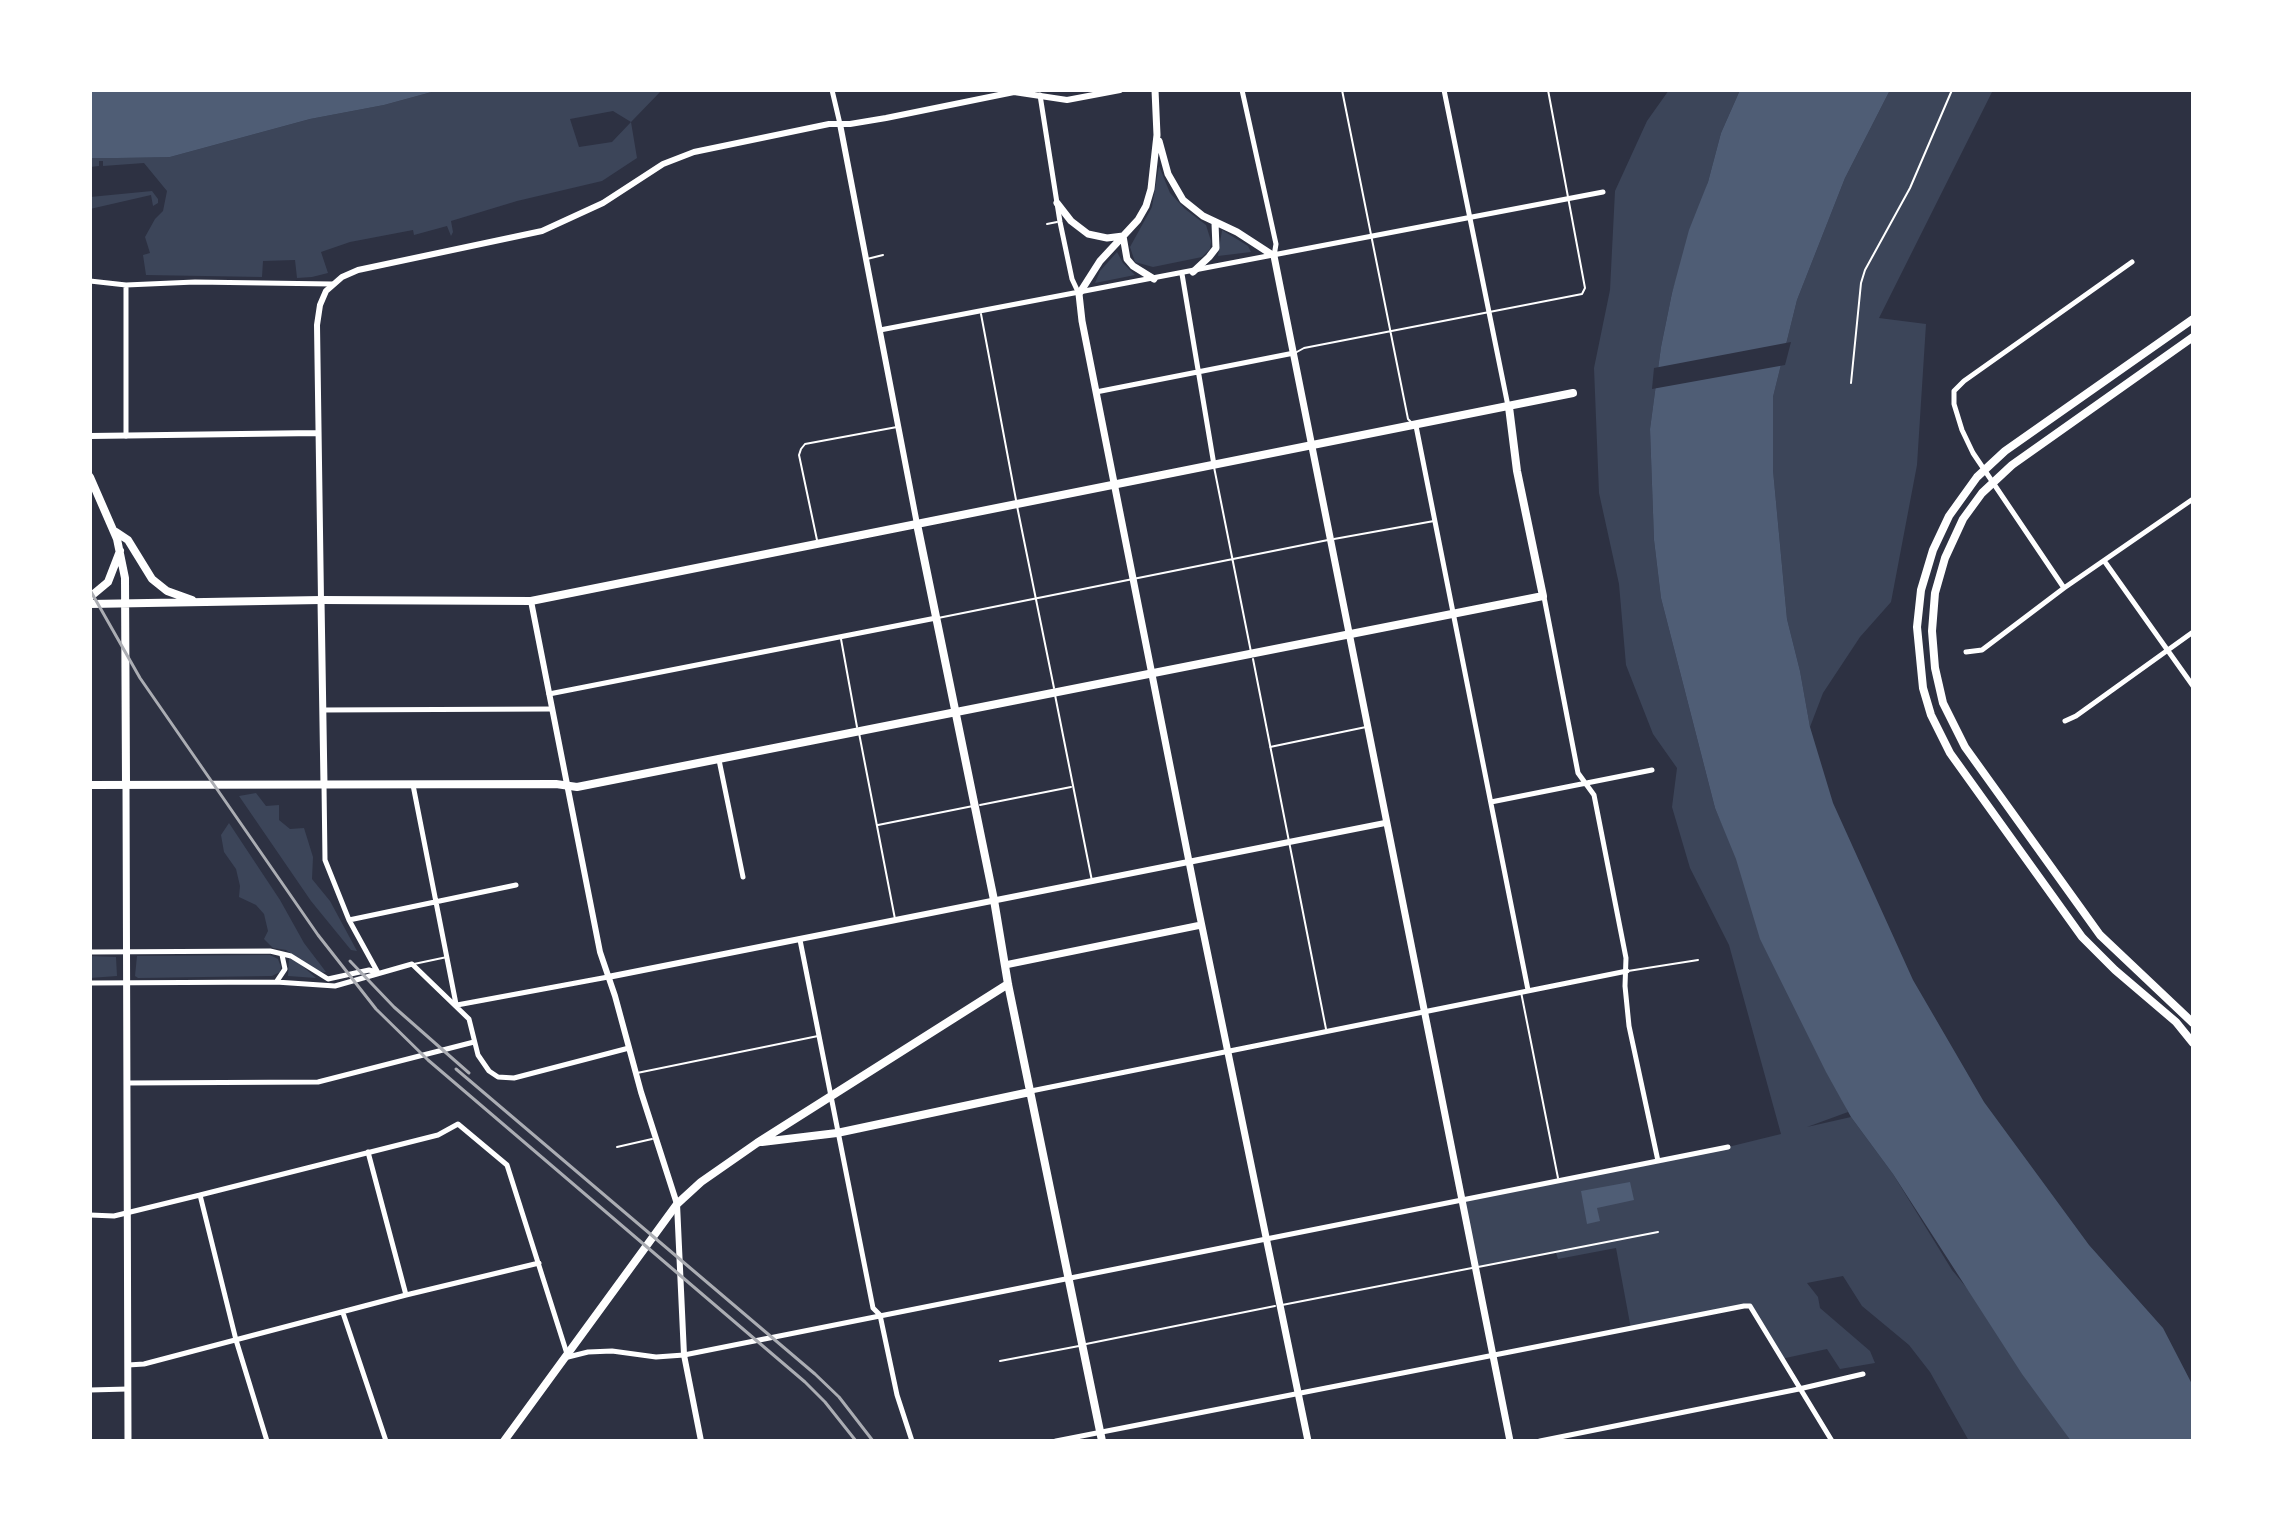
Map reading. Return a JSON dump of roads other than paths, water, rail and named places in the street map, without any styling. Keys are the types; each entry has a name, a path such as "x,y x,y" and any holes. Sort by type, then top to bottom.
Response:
{"main road":[{"path":"1155,92 1157,135 1146,206 1138,220 1100,261 1079,294 1095,392 1201,925 1308,1441"},
{"path":"1157,135 1174,187 1183,200 1215,223 1237,232 1274,256 1510,1441"},
{"path":"1057,203 1071,221 1088,234 1107,238 1123,236"},
{"path":"1193,272 1216,248 1215,223"},
{"path":"1123,236 1127,259 1154,279"},
{"path":"2193,319 2005,451 1967,489 1940,534 1927,565 1921,590 1917,649 1931,715 1950,753 2082,937 2107,963 2176,1022 2193,1043"},
{"path":"2193,337 2012,465 1973,503 1945,558 1935,593 1932,631 1934,659 1948,716 1965,747 2079,910 2115,952 2173,1001 2193,1023"},
{"path":"90,604 321,600 531,601 1573,393"},
{"path":"90,785 592,784 1543,596 1517,471 1509,407"},
{"path":"90,477 120,550 125,578 128,1441"},
{"path":"917,524 1102,1437"},
{"path":"113,530 128,540 143,568 163,588 201,602"},
{"path":"90,597 108,582 120,550"},
{"path":"321,600 324,785"},
{"path":"1005,965 1201,925"},
{"path":"504,1441 677,1204 701,1182 757,1143 1008,984"},
{"path":"757,1143 837,1133 1030,1092"}],"street":[{"path":"832,90 917,524"},
{"path":"90,281 126,285 195,282 332,284 358,270 542,231 603,203 663,164 694,152 829,124 886,118 1014,92 1067,100 1120,90"},
{"path":"1242,90 1276,244 1274,256"},
{"path":"1444,90 1509,407"},
{"path":"1040,95 1060,222 1072,279 1079,294"},
{"path":"880,330 1603,192"},
{"path":"2064,588 1968,442 1954,405 1954,391 2132,262"},
{"path":"1182,274 1214,465"},
{"path":"321,600 317,325 320,305 332,284"},
{"path":"126,285 126,436"},
{"path":"1095,392 1295,353"},
{"path":"1416,426 1525,990"},
{"path":"90,436 317,433"},
{"path":"1966,652 1982,650 2064,588 2193,499"},
{"path":"2105,562 2193,686"},
{"path":"1543,596 1578,773 1594,795 1627,971 1625,986 1629,1026 1658,1161"},
{"path":"531,601 600,952 677,1204 684,1355 701,1441"},
{"path":"549,694 937,618"},
{"path":"2065,721 2193,632"},
{"path":"323,710 552,709"},
{"path":"719,760 743,877"},
{"path":"1491,802 1652,770"},
{"path":"324,785 325,860 349,920 377,972"},
{"path":"413,785 456,1005"},
{"path":"456,1005 1385,823"},
{"path":"349,920 516,885"},
{"path":"800,940 873,1308 880,1315 897,1395 912,1441"},
{"path":"90,952 270,951 297,959 328,979 412,964 469,1019 483,1063 498,1077 507,1079 629,1048"},
{"path":"276,982 285,969 281,954"},
{"path":"1030,1092 1627,971"},
{"path":"90,983 276,982 335,986 374,976 377,972"},
{"path":"127,1083 318,1082 474,1042"},
{"path":"90,1215 114,1216 200,1195 438,1135 458,1124 507,1165 568,1357 612,1351 656,1357 684,1355 1728,1147"},
{"path":"368,1152 406,1295"},
{"path":"200,1195 236,1340 267,1441"},
{"path":"128,1365 144,1364 539,1263"},
{"path":"1056,1441 1102,1437 1298,1392 1750,1306 1832,1441"},
{"path":"343,1313 386,1441"},
{"path":"1540,1441 1863,1374"},
{"path":"90,1390 128,1389"}],"lane":[{"path":"1342,90 1408,419 1416,426"},
{"path":"1295,353 1304,348 1582,294 1585,288 1548,90"},
{"path":"1851,383 1865,270 1910,188 1952,90"},
{"path":"1047,224 1060,222"},
{"path":"865,260 883,255"},
{"path":"980,313 1092,882"},
{"path":"818,544 799,455 805,444 898,427"},
{"path":"1214,465 1326,1030"},
{"path":"937,618 1435,521"},
{"path":"841,638 895,919"},
{"path":"1269,747 1367,727"},
{"path":"877,825 1073,787"},
{"path":"412,964 448,957"},
{"path":"1627,971 1698,960"},
{"path":"1525,990 1559,1181"},
{"path":"635,1073 818,1036"},
{"path":"617,1147 657,1138"},
{"path":"1000,1361 1658,1232"}],"railway":[{"path":"90,590 140,678 318,935 376,1009 428,1060 805,1382 856,1441"},
{"path":"350,961 394,1007 469,1073"},
{"path":"456,1069 815,1374 839,1397 873,1441"}]}
